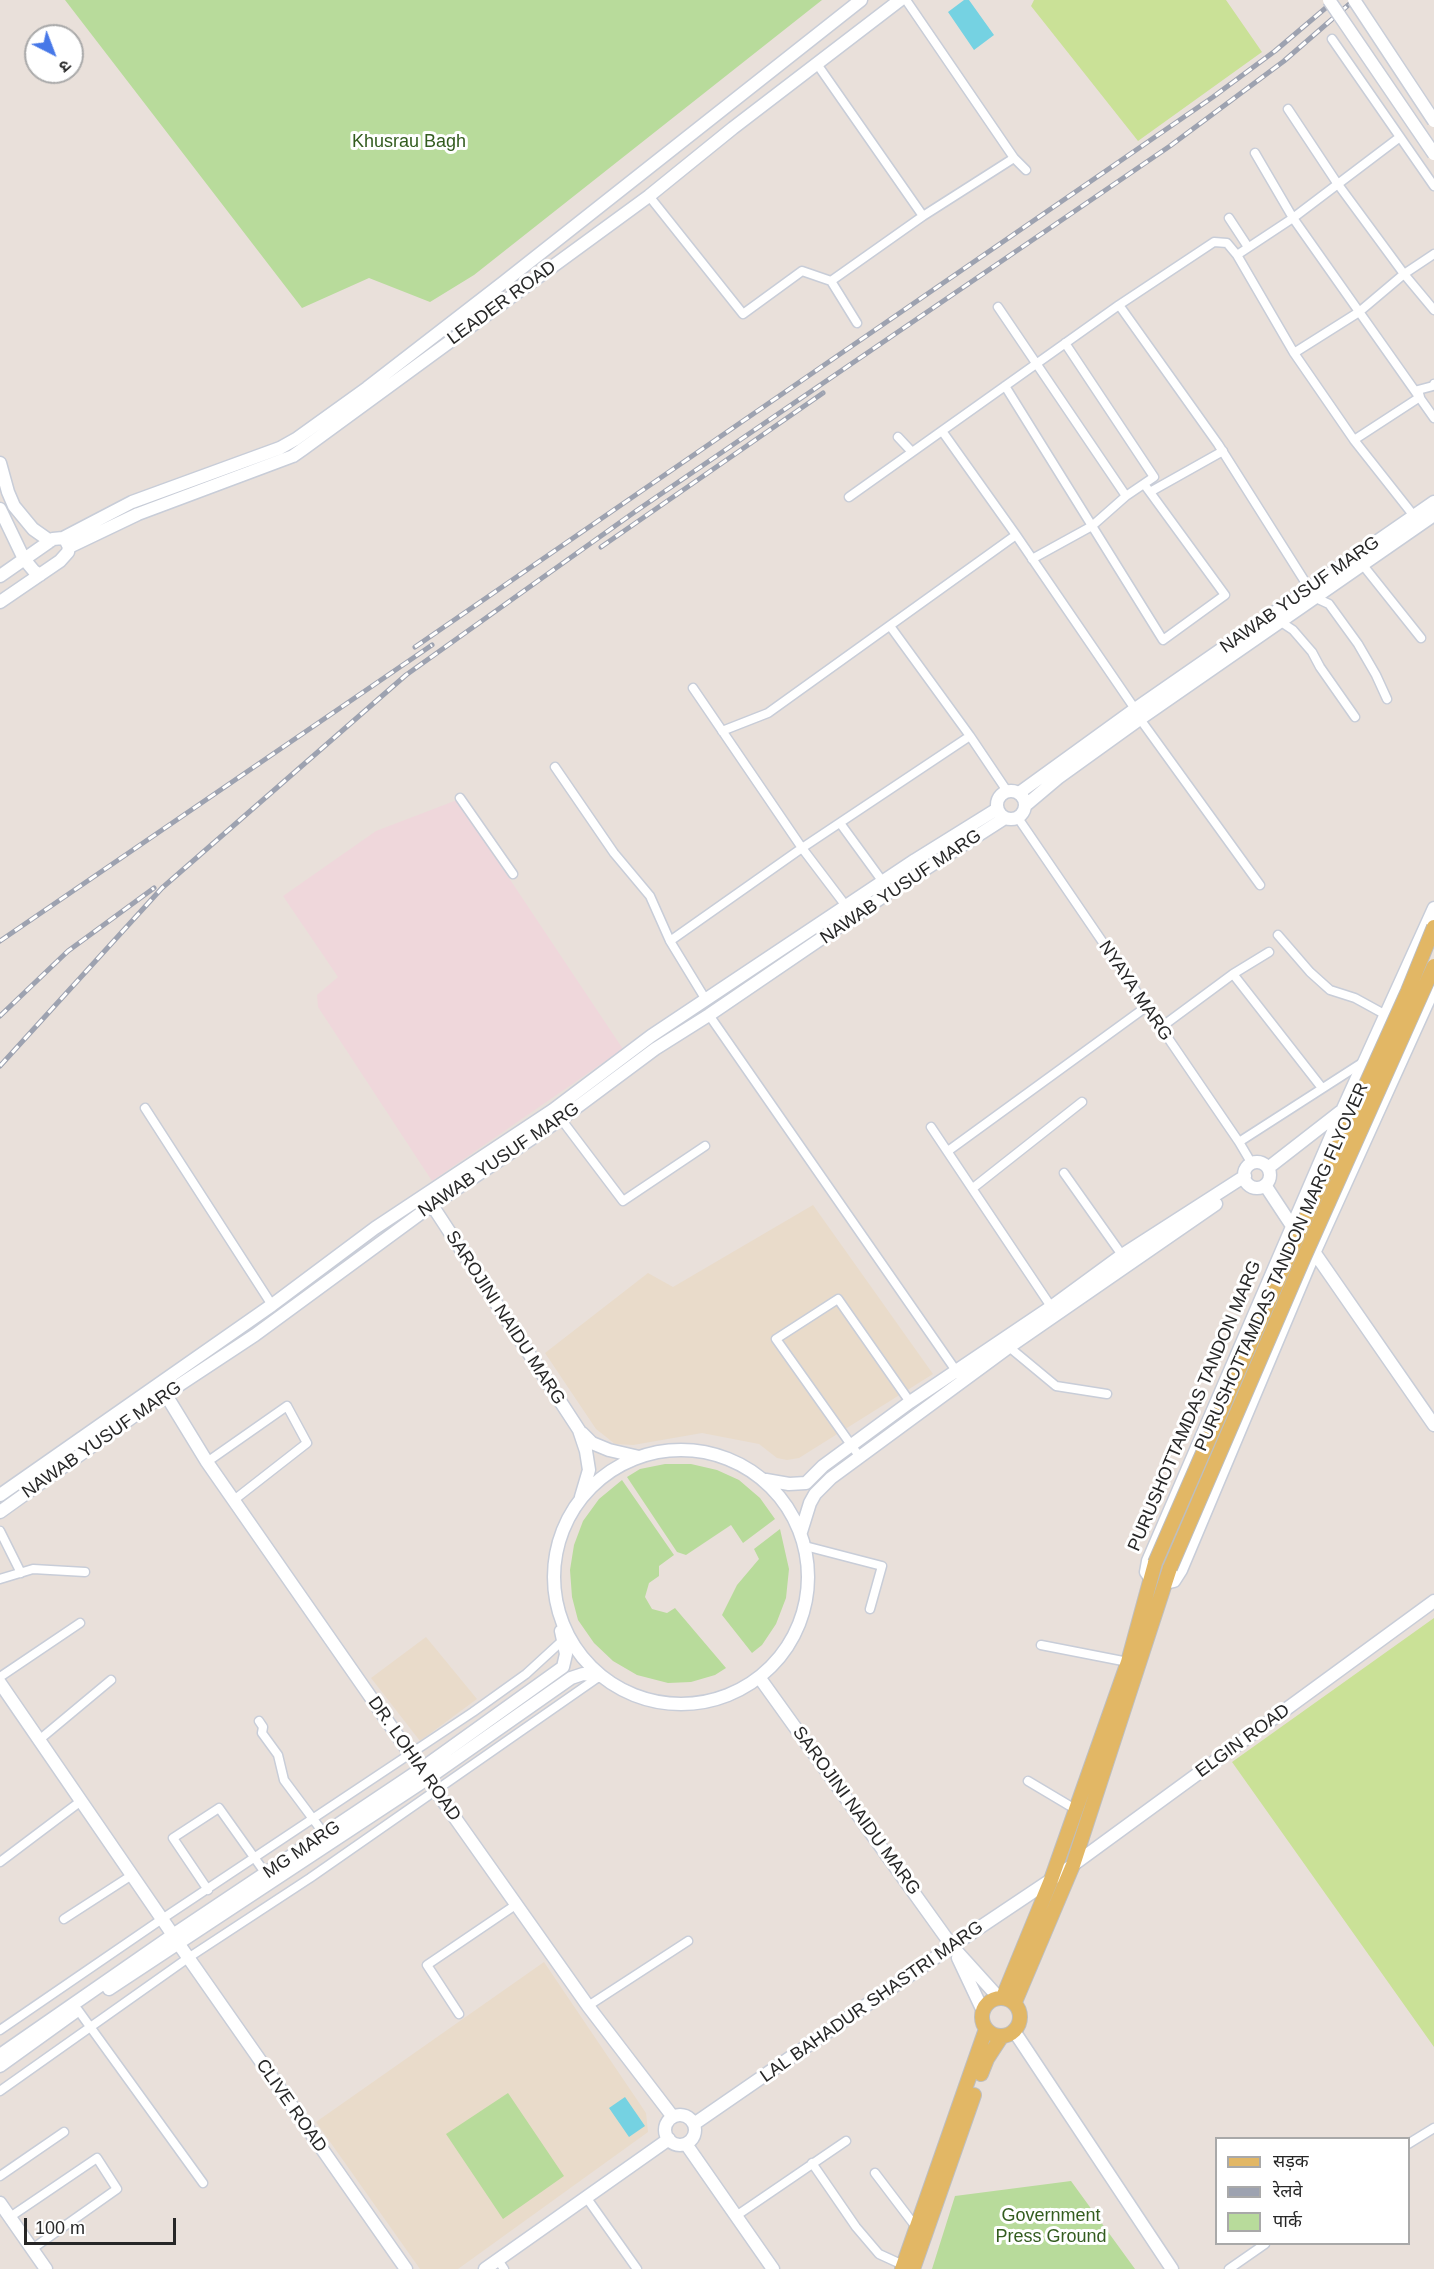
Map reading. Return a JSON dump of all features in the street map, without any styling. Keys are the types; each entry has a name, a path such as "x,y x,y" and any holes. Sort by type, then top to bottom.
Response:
{"main road":[{"name":"LEADER ROAD","path":"66,543 132,502 280,448 310,428 367,388 504,282 861,0"},
{"name":"LEADER ROAD","path":"66,543 160,505 293,456 649,196 900,0"},
{"path":"1329,0 1434,154"},
{"path":"1354,0 1434,121"},
{"path":"0,463 14,506 33,529 50,541"},
{"name":"NAWAB YUSUF MARG","path":"1026,805 1137,714 1312,593 1434,502"},
{"path":"0,510 24,559 40,575"},
{"name":"NAWAB YUSUF MARG","path":"1013,792 1281,622 1312,593 1362,564 1434,515"},
{"path":"0,602 15,592 40,575 60,561 68,552 66,543 58,537 50,541 0,576 12,584 15,592"},
{"path":"1013,792 1024,798 1026,805 1024,813 1007,815 997,802 1000,795 1013,792"},
{"name":"NAWAB YUSUF MARG","path":"0,1495 428,1199 553,1110 651,1036 883,882 1007,815"},
{"name":"NAWAB YUSUF MARG","path":"0,1512 263,1330 428,1199 561,1119 656,1049 1007,815"},
{"name":"PURUSHOTTAMDAS TANDON MARG","path":"1005,1999 1051,1880 1128,1662 1150,1578 1146,1572 1148,1561 1342,1111 1434,908"},
{"name":"PURUSHOTTAMDAS TANDON MARG FLYOVER","path":"1150,1578 1434,927"},
{"name":"PURUSHOTTAMDAS TANDON MARG FLYOVER","path":"1165,1583 1309,1246 1434,966"},
{"path":"1005,1999 1073,1865 1165,1583 1174,1581 1181,1570 1315,1251 1434,988"},
{"path":"1268,1168 1342,1111"},
{"path":"1259,1163 1268,1168 1270,1177 1265,1185 1258,1188 1246,1180 1246,1169 1252,1164 1259,1163"},
{"path":"766,1480 789,1484 806,1483 851,1444 910,1402 960,1377 1009,1347 1122,1256 1246,1180"},
{"path":"801,1532 815,1494 831,1478 960,1377 1053,1310 1246,1180"},
{"path":"1265,1185 1292,1228 1315,1251 1434,1425"},
{"name":"SAROJINI NAIDU MARG","path":"428,1199 579,1430"},
{"name":"DR. LOHIA ROAD","path":"166,1395 207,1462 424,1774 588,2006 674,2117"},
{"path":"579,1430 592,1443 626,1455 640,1457"},
{"path":"579,1430 589,1470 580,1501"},
{"path":"559,1621 578,1653 600,1676 618,1688 658,1703 679,1705 701,1703 722,1698 741,1689 775,1663 788,1646 801,1618 808,1587 805,1546 794,1513 766,1480 746,1465 706,1452 684,1450 662,1452 640,1457 610,1472 580,1501"},
{"name":"MG MARG","path":"0,2066 266,1874 424,1774 563,1667 566,1654 554,1585 555,1564 566,1523 580,1501"},
{"name":"ELGIN ROAD","path":"1051,1880 1434,1601"},
{"name":"MG MARG","path":"0,2055 571,1678 583,1674 600,1676"},
{"name":"SAROJINI NAIDU MARG","path":"759,1677 952,1946 1005,1999"},
{"name":"CLIVE ROAD","path":"0,1683 188,1958 406,2269"},
{"name":"LAL BAHADUR SHASTRI MARG","path":"694,2124 1051,1880"},
{"name":"SAROJINI NAIDU MARG","path":"952,1946 983,2011"},
{"path":"906,2268 987,2059 1008,2034 1021,2018 1020,2012 1005,1999 990,2001 982,2017 986,2029 992,2034 1008,2034"},
{"path":"906,2268 916,2227 986,2029"},
{"path":"1008,2034 1172,2269"},
{"path":"683,2116 694,2124 695,2134 686,2144 677,2145 669,2139 666,2129 669,2120 674,2117 683,2116"},
{"path":"485,2269 501,2265 586,2198 669,2139"},
{"path":"686,2144 773,2269"},
{"path":"0,2203 46,2269"}],"street":[{"path":"906,0 1014,158 1026,170"},
{"path":"1332,39 1434,186"},
{"path":"818,64 923,216"},
{"path":"1288,109 1337,183 1404,274 1434,310"},
{"path":"1237,255 1293,218 1400,137"},
{"path":"1255,153 1293,218 1434,418"},
{"path":"831,281 923,216 1014,158"},
{"path":"649,196 743,314 802,271 831,281 856,323"},
{"path":"1230,218 1248,247"},
{"path":"849,497 1119,305 1214,242 1227,243 1237,255 1294,352 1354,440 1414,516"},
{"path":"1294,352 1359,312 1404,274 1434,254"},
{"path":"1119,305 1223,451 1312,593 1329,603 1358,644 1387,699"},
{"path":"998,307 1126,496"},
{"path":"1032,559 1092,526 1126,496 1154,477 1065,343"},
{"path":"1420,397 1418,390 1433,387 1434,384"},
{"path":"1005,386 1163,640 1225,595 1144,484"},
{"path":"1354,440 1420,397"},
{"path":"310,428 318,439"},
{"path":"942,431 1016,535 1137,714 1260,885"},
{"path":"898,437 912,452"},
{"path":"1150,492 1223,451"},
{"path":"722,731 768,713 1016,535"},
{"path":"1362,564 1421,638"},
{"path":"1281,622 1293,630 1306,645 1355,717"},
{"path":"890,626 1013,792"},
{"path":"693,688 802,848 846,906"},
{"path":"670,940 802,848 970,736"},
{"path":"555,766 614,853 650,896 670,940 706,1000"},
{"path":"460,798 513,874"},
{"name":"NYAYA MARG","path":"1007,815 1146,1007 1252,1164"},
{"path":"840,823 883,882"},
{"path":"1278,935 1310,972 1330,990 1355,998 1386,1016"},
{"path":"1160,1028 1269,952"},
{"path":"1233,975 1322,1088"},
{"path":"948,1151 1146,1007"},
{"path":"709,1015 960,1377"},
{"path":"1239,1142 1365,1060"},
{"path":"973,1188 1082,1102"},
{"path":"145,1108 272,1305"},
{"path":"561,1119 623,1201 705,1146"},
{"path":"931,1127 1053,1310"},
{"path":"1064,1173 1122,1256"},
{"path":"859,1456 776,1339 838,1299 910,1402"},
{"path":"1009,1347 1056,1386 1107,1394"},
{"path":"207,1462 287,1406 307,1443 234,1500"},
{"path":"0,1531 21,1573"},
{"path":"805,1546 882,1566 870,1609"},
{"path":"0,1580 33,1569 85,1572"},
{"path":"0,1677 81,1623"},
{"path":"0,2030 508,1688 562,1641"},
{"path":"1041,1645 1128,1662"},
{"path":"0,2091 188,1958 310,1878 600,1676"},
{"path":"39,1740 111,1680"},
{"path":"260,1721 263,1727 262,1733 278,1755 284,1780 325,1835"},
{"path":"1028,1781 1075,1809"},
{"path":"0,1862 81,1801"},
{"path":"208,1890 173,1838 219,1808 266,1874"},
{"path":"64,1919 132,1875"},
{"path":"459,2014 428,1965 517,1904"},
{"path":"588,2006 688,1941"},
{"path":"78,2010 202,2183"},
{"path":"1410,2143 1434,2128"},
{"path":"0,2176 64,2132"},
{"path":"736,2216 846,2141"},
{"path":"10,2217 97,2158 117,2189 32,2249"},
{"path":"813,2163 856,2227 879,2254 906,2268"},
{"path":"875,2173 916,2227"},
{"path":"586,2198 638,2269"},
{"path":"1228,2269 1264,2245"}],"shaded area":[{"path":"457,800 623,1049 432,1181 318,1007 317,995 338,977 283,896 376,831"},
{"path":"813,1205 933,1374 799,1458 787,1460 777,1458 759,1444 702,1433 633,1445 615,1444 596,1429 545,1353 648,1273 673,1287"},
{"path":"426,1637 477,1699 420,1741 371,1678"},
{"path":"544,1962 646,2113 648,2132 458,2269 420,2269 316,2122"}],"green space":[{"name":"Khusrau Bagh","path":"65,0 822,0 474,275 430,302 369,278 302,308"},
{"path":"1034,0 1226,0 1262,52 1138,141 1031,6"},
{"path":"665,1464 691,1464 717,1470 739,1480 760,1498 775,1519 743,1543 731,1525 686,1555 677,1552 627,1477 640,1469"},
{"path":"622,1480 674,1555 659,1566 659,1576 649,1583 645,1597 652,1609 667,1613 675,1608 726,1668 715,1675 691,1682 668,1683 637,1675 613,1661 594,1643 578,1620 572,1597 570,1570 574,1545 583,1521 599,1499"},
{"path":"780,1529 789,1569 786,1598 776,1624 762,1645 752,1653 722,1615 737,1585 759,1559 754,1549"},
{"path":"1434,1618 1434,2047 1232,1762"},
{"path":"508,2093 564,2176 503,2219 446,2134"},
{"name":"Government Press Ground","path":"1071,2181 1135,2269 932,2269 955,2196"}],"water":[{"path":"964,0 969,0 994,35 974,50 948,12"},
{"path":"625,2097 645,2126 629,2137 609,2108"}],"railway":[{"path":"415,647 1213,97 1275,51 1335,0"},
{"path":"0,1066 162,888 406,675 636,511 1170,146 1284,61 1354,0"},
{"path":"601,547 823,393"},
{"path":"0,941 432,645"},
{"path":"0,1016 68,951 154,888"}]}
